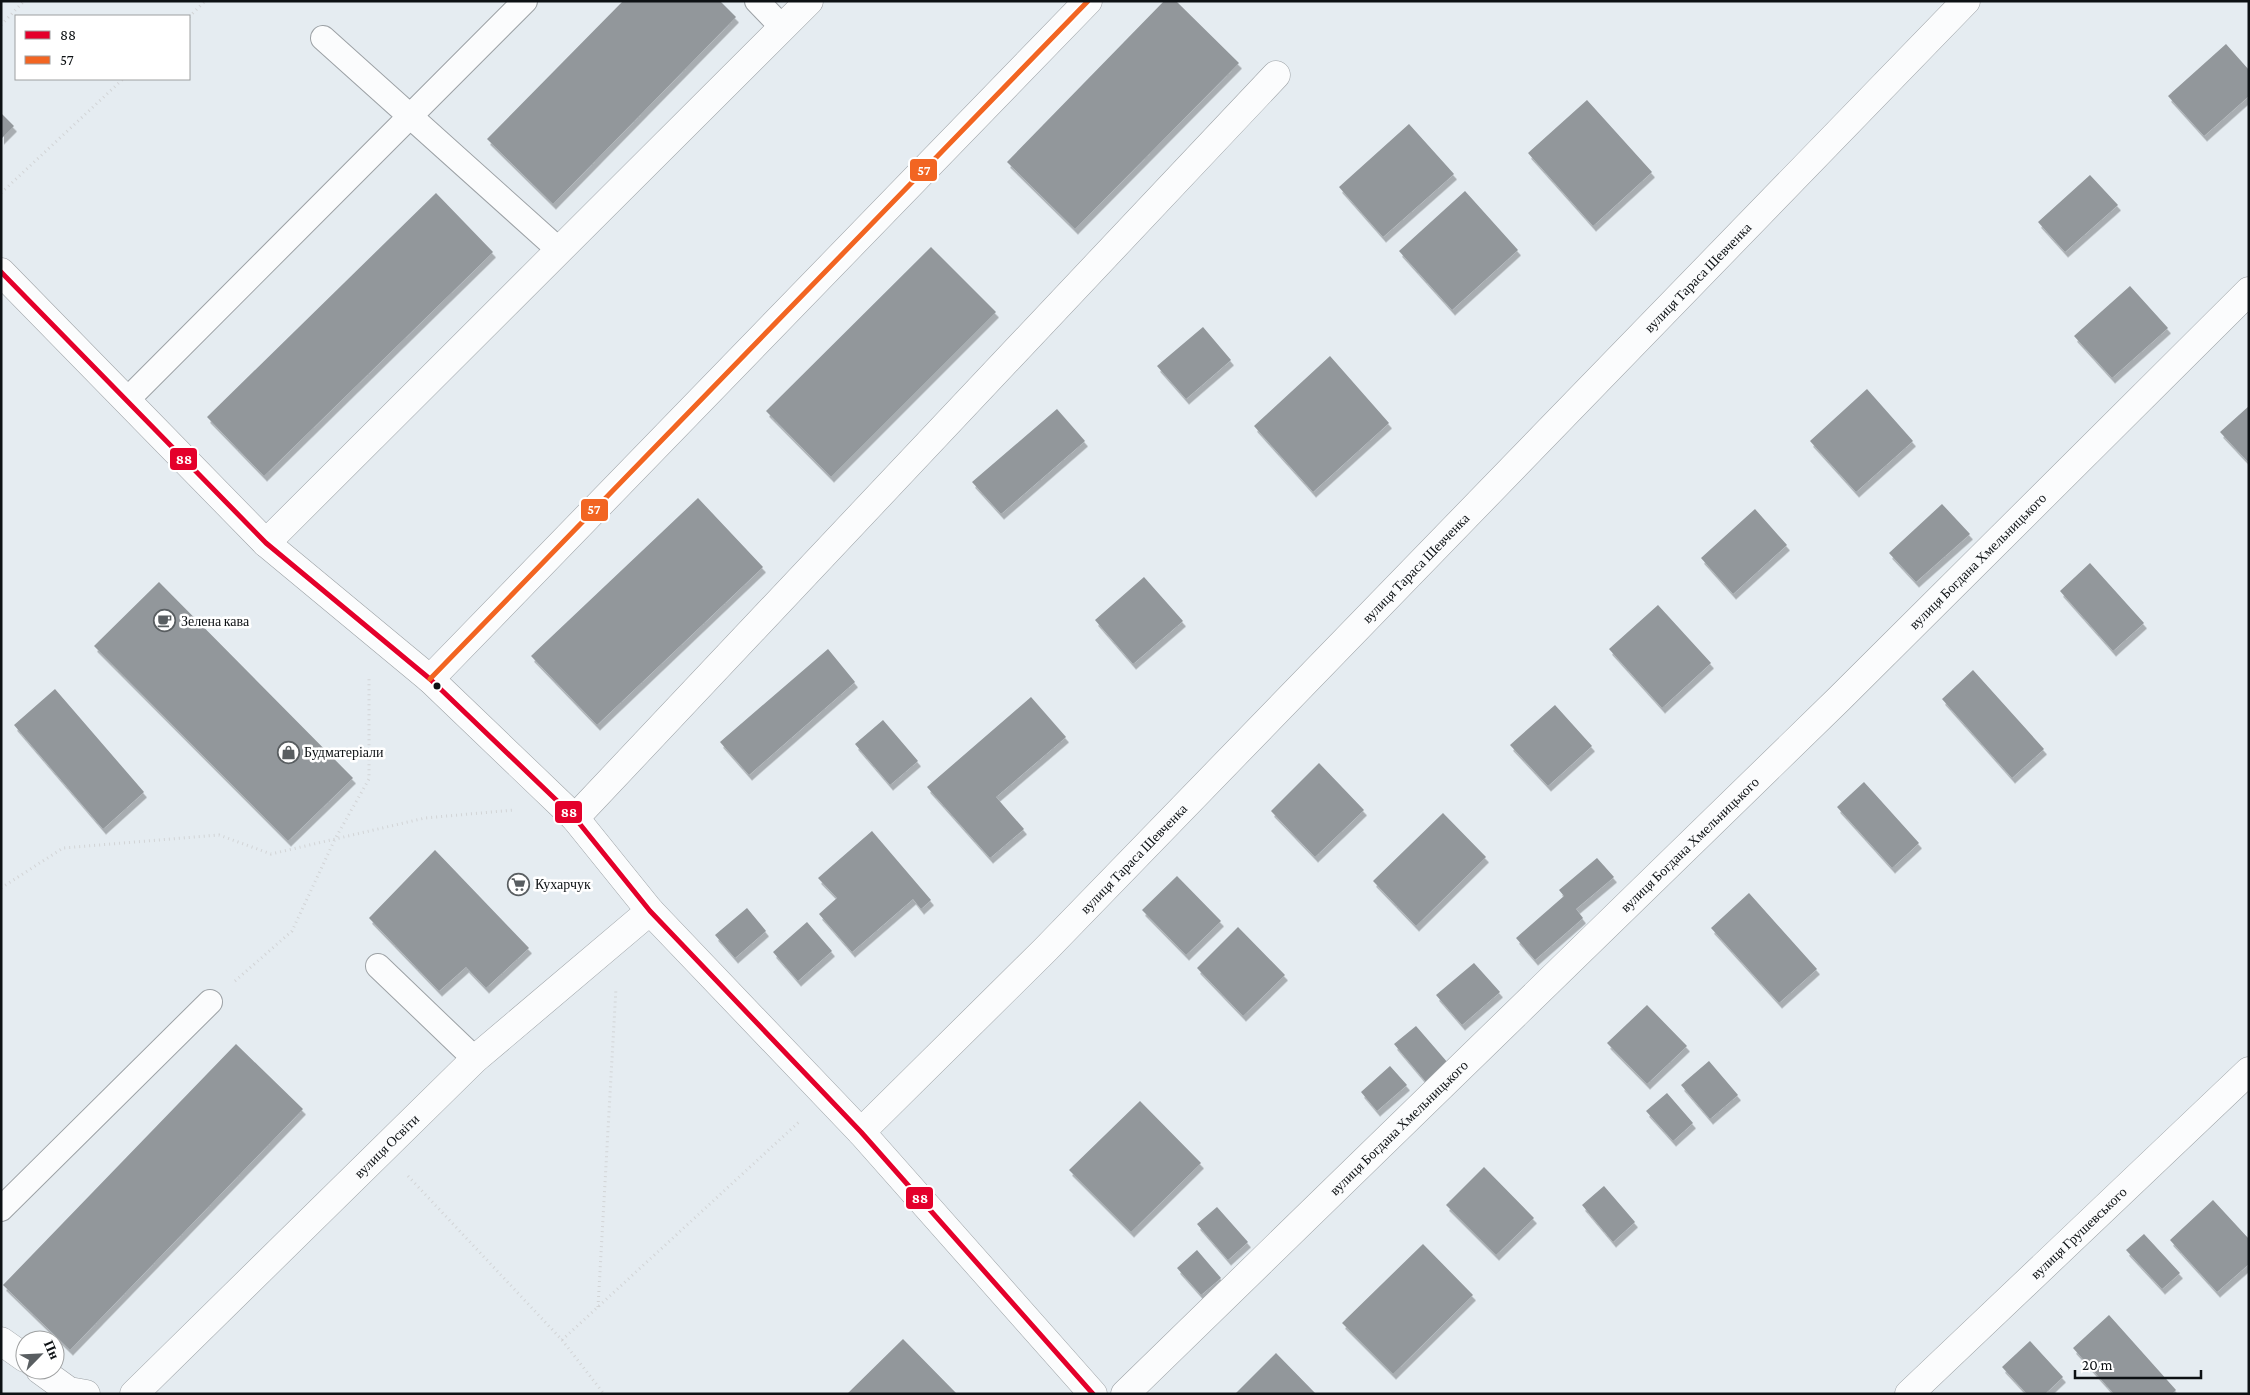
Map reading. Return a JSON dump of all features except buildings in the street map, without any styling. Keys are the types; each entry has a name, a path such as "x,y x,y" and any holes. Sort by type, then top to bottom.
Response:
{"street":[{"path":"266,543 809,1"},
{"path":"430,679 1088,1"},
{"name":"вулиця Тараса Шевченка","path":"861,1132 1052,942 1966,1"},
{"path":"568,812 1276,75"},
{"path":"1,272 266,543 430,679 568,812 650,910 861,1132 1093,1394"},
{"name":"вулиця Богдана Хмельницького","path":"1125,1394 1832,706 2249,291"},
{"name":"вулиця Освіти","path":"134,1394 475,1059 650,910"},
{"name":"вулиця Грушевського","path":"1909,1394 2249,1071"},
{"path":"1,1341 15,1351"},
{"path":"53,1380 68,1391 86,1394"}],"lane":[{"path":"126,401 525,1"},
{"path":"757,1 782,28"},
{"path":"323,38 559,250"},
{"path":"378,966 475,1059"},
{"path":"1,1209 210,1002"}],"path":[{"path":"1,25 24,1"},
{"path":"190,16 205,1"},
{"path":"1,193 122,80"},
{"path":"210,1002 292,930 335,839 369,779 369,628"},
{"path":"1,888 63,848 218,836 271,854 425,818 568,812"},
{"path":"598,1307 619,937"},
{"path":"562,1340 826,1097"},
{"path":"383,1149 562,1340 604,1394"}],"transit line":[{"name":"57","path":"430,679 1088,1"},
{"name":"88","path":"1,272 266,543 430,679 575,818 650,911 861,1132 1093,1394"}],"place":[{"name":"Зелена кава","path":"165,621"},
{"name":"Будматеріали","path":"288,752"},
{"name":"Кухарчук","path":"519,884"}]}
